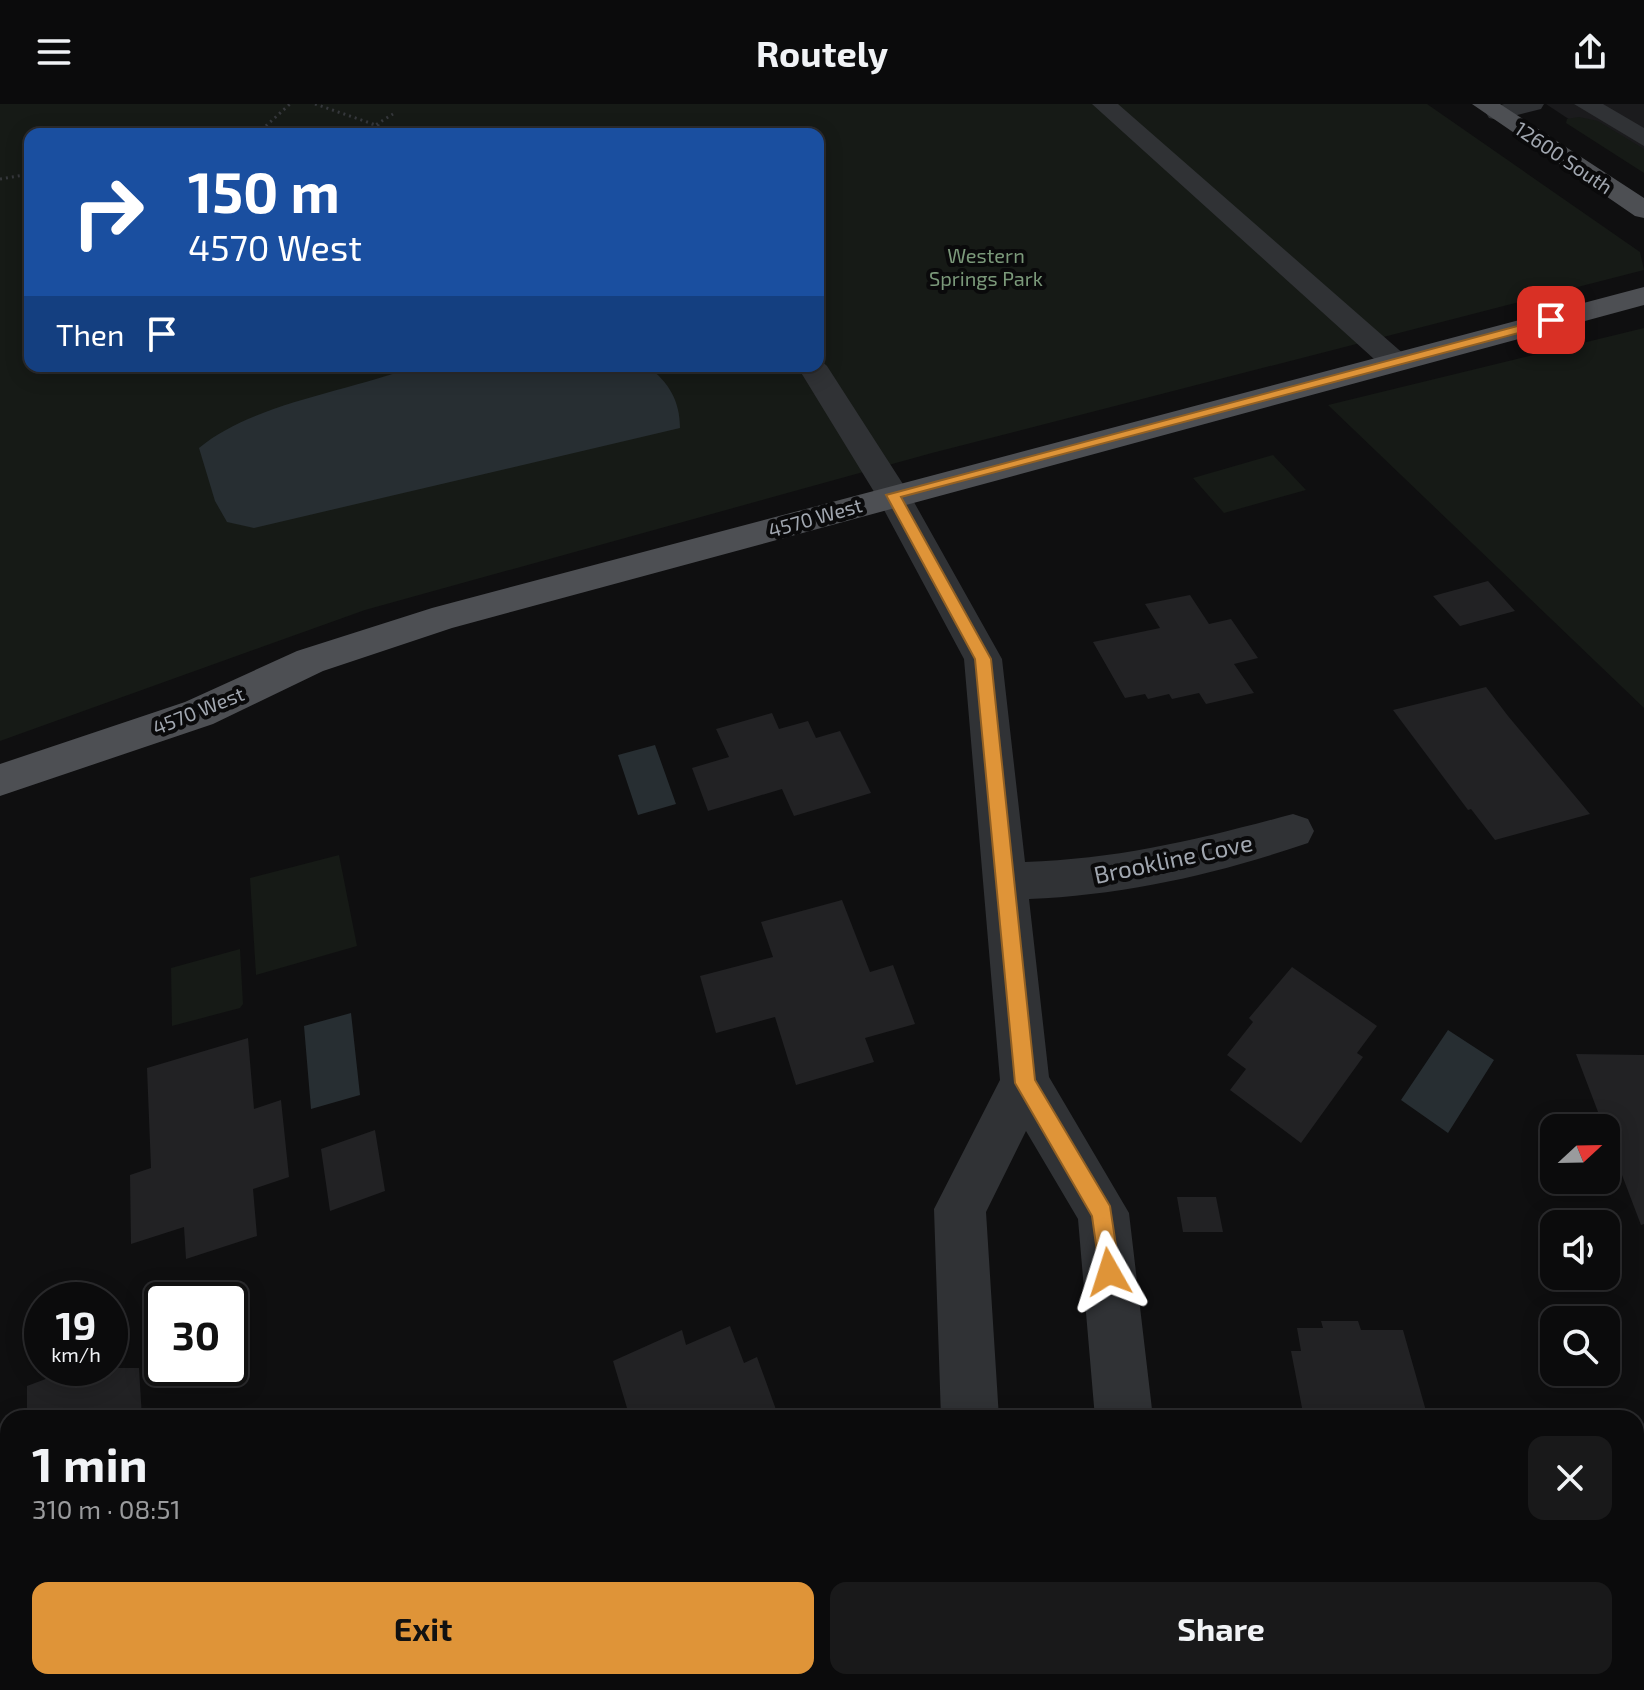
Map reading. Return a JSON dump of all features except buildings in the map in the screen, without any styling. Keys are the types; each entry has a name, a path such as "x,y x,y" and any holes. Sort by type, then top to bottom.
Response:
{"main road":[{"name":"12600 South","path":"1491,108 1644,210"},
{"name":"4570 West","path":"0,780 199,713 310,661 445,617 1644,296"}],"street":[{"path":"1104,104 1395,362"},
{"path":"1491,108 1532,104"},
{"path":"1586,104 1644,139"},
{"path":"816,372 893,495 983,659 1025,1083 1103,1213 1123,1410"},
{"name":"Brookline Cove","path":"1005,881 1092,878 1181,862 1293,831"},
{"path":"970,1410 960,1209 1025,1083"}],"path":[{"path":"263,128 290,104"},
{"path":"315,104 380,128"},
{"path":"370,128 393,114"},
{"path":"0,179 24,175"}],"shaded area":[{"path":"1546,104 1644,104 1644,169"},
{"path":"398,372 653,372 672,393 680,428 254,528 227,522 215,501 199,448 221,433 273,409"},
{"path":"655,745 676,804 638,815 618,755"},
{"path":"351,1013 360,1095 311,1109 304,1026"},
{"path":"1448,1030 1494,1060 1448,1133 1401,1100"}],"green space":[{"name":"Western Springs Park","path":"0,104 1427,104 1640,252 1644,270 932,453 365,610 0,741"},
{"path":"1579,117 1598,121 1644,149 1644,173 1566,123 1567,119"},
{"path":"1644,328 1644,708 1328,405"},
{"path":"1273,455 1306,490 1224,513 1193,478"},
{"path":"339,855 357,946 256,975 250,878"},
{"path":"240,949 243,1004 240,1008 172,1026 171,968"}],"route":[{"path":"1109,1272 1103,1213 1025,1083 983,659 965,621 893,495 1551,320"}]}
